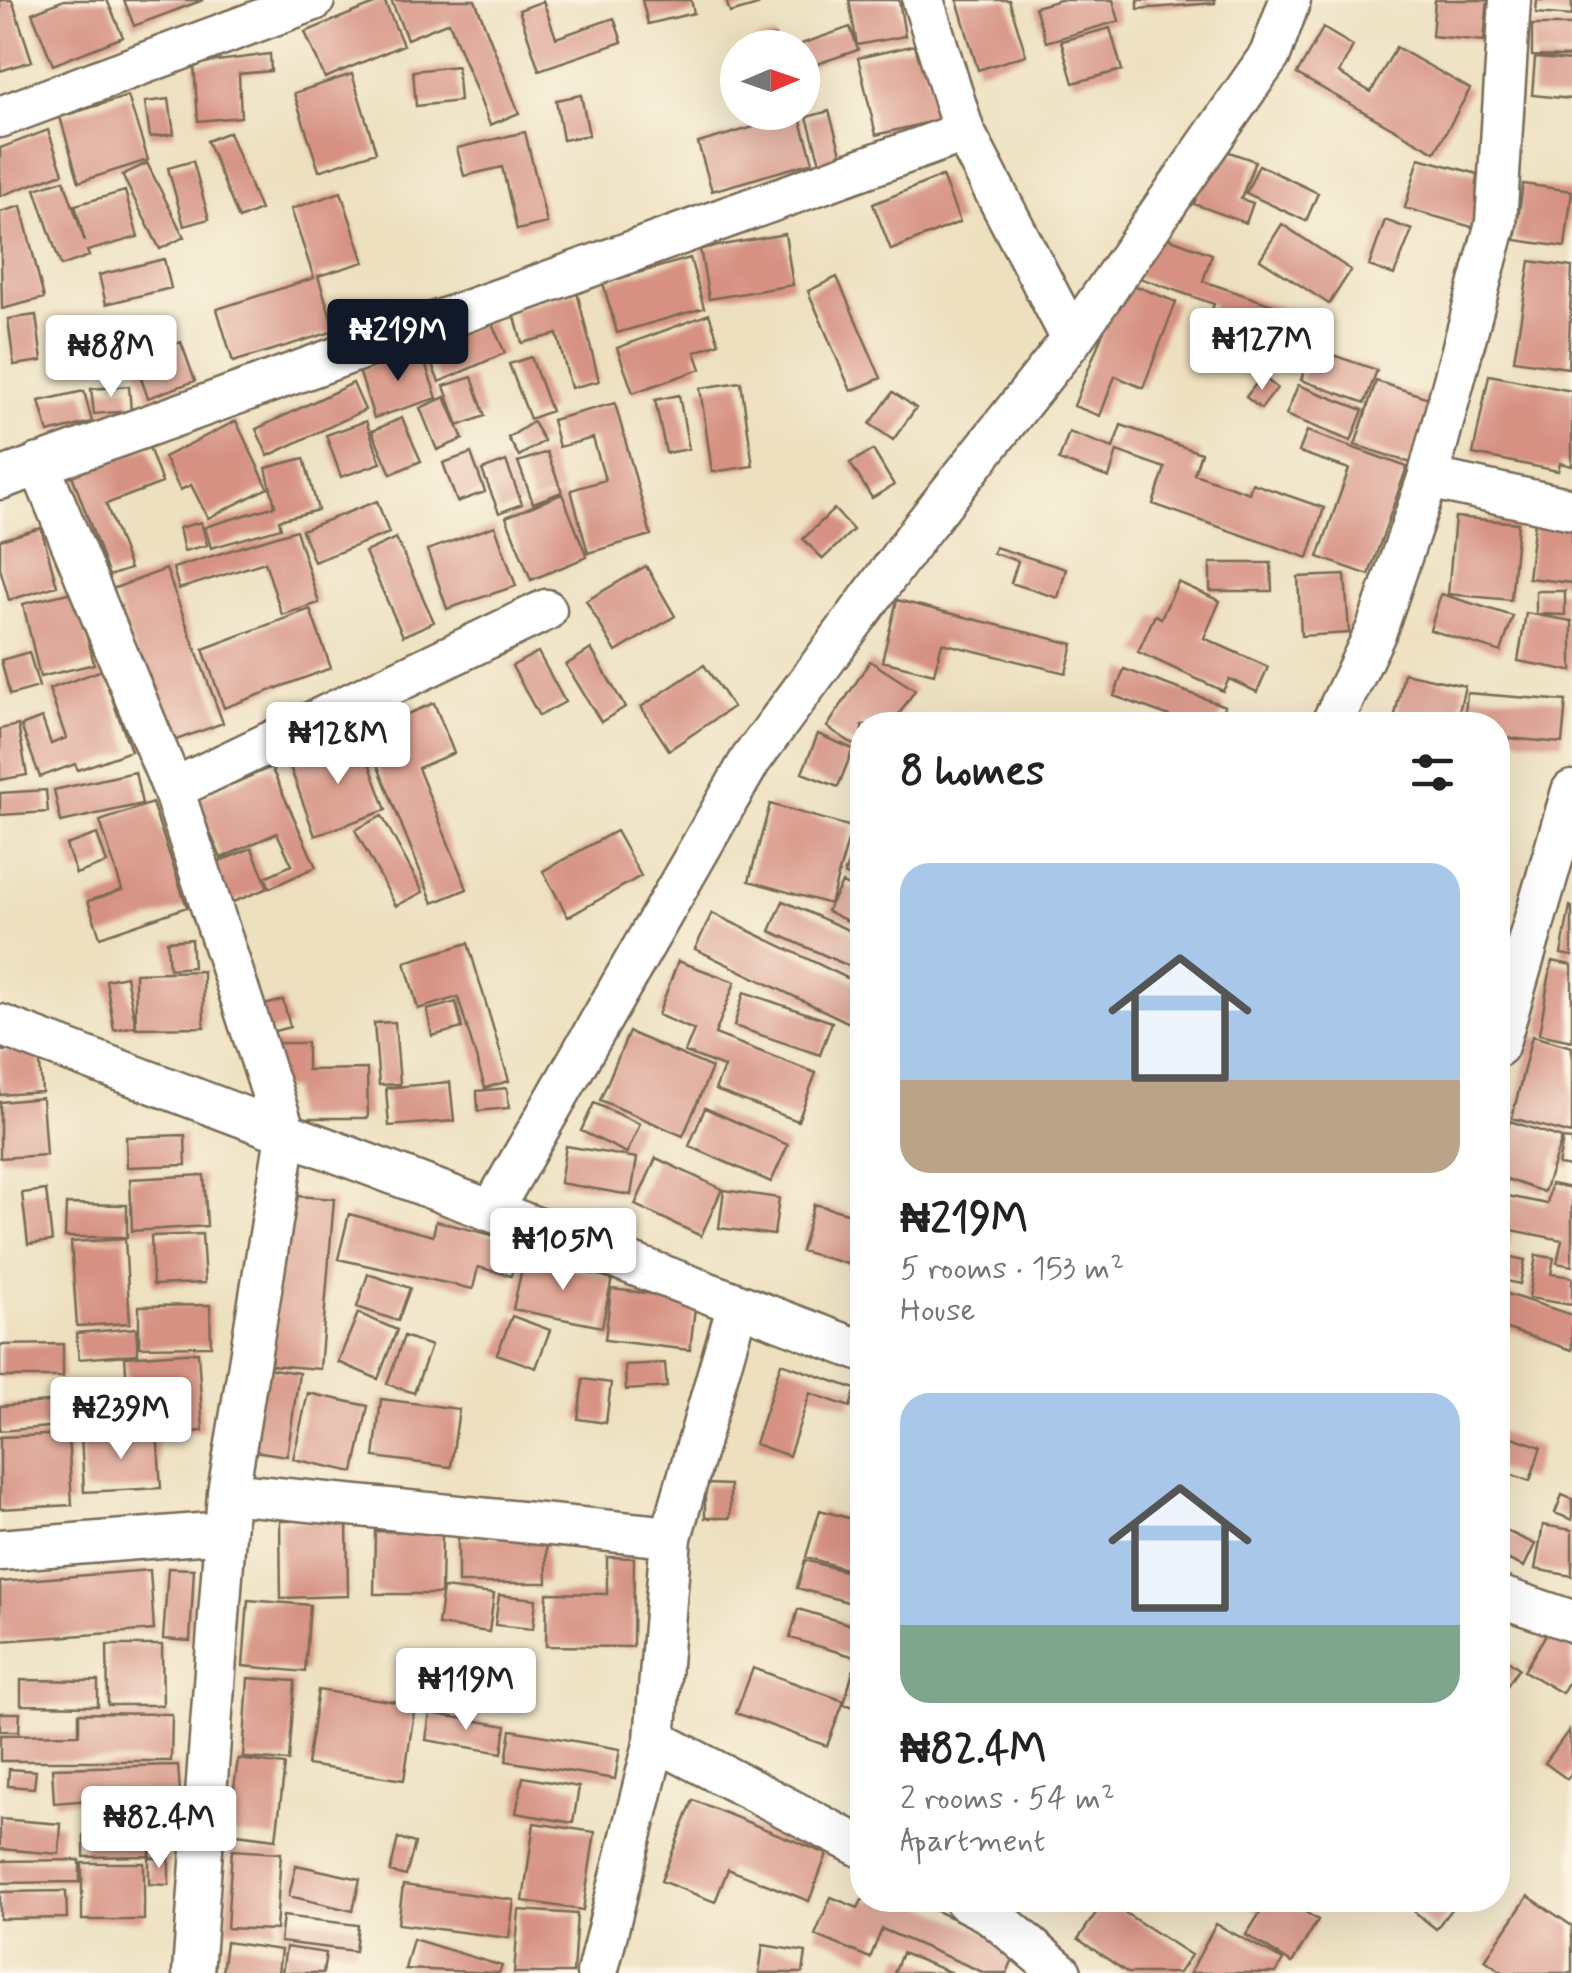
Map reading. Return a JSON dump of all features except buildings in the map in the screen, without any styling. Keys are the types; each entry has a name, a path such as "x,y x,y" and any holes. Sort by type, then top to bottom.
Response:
{"street":[{"path":"0,117 314,0"},
{"path":"923,0 964,132 1072,338"},
{"path":"492,1210 750,761 922,528 1072,338 1270,54 1290,0"},
{"path":"1338,712 1376,630 1428,478 1496,223 1510,0"},
{"path":"0,478 964,132"},
{"path":"39,464 174,789 286,1136 226,1513 193,1973"},
{"path":"1428,478 1572,510"},
{"path":"174,789 546,610"},
{"path":"1510,1004 1572,790"},
{"path":"0,1025 850,1347"},
{"path":"598,1973 655,1740 671,1536 737,1307"},
{"path":"0,1550 226,1513 671,1536"},
{"path":"1510,1600 1572,1621"},
{"path":"655,1740 850,1842"},
{"path":"993,1912 1061,1973"}]}
